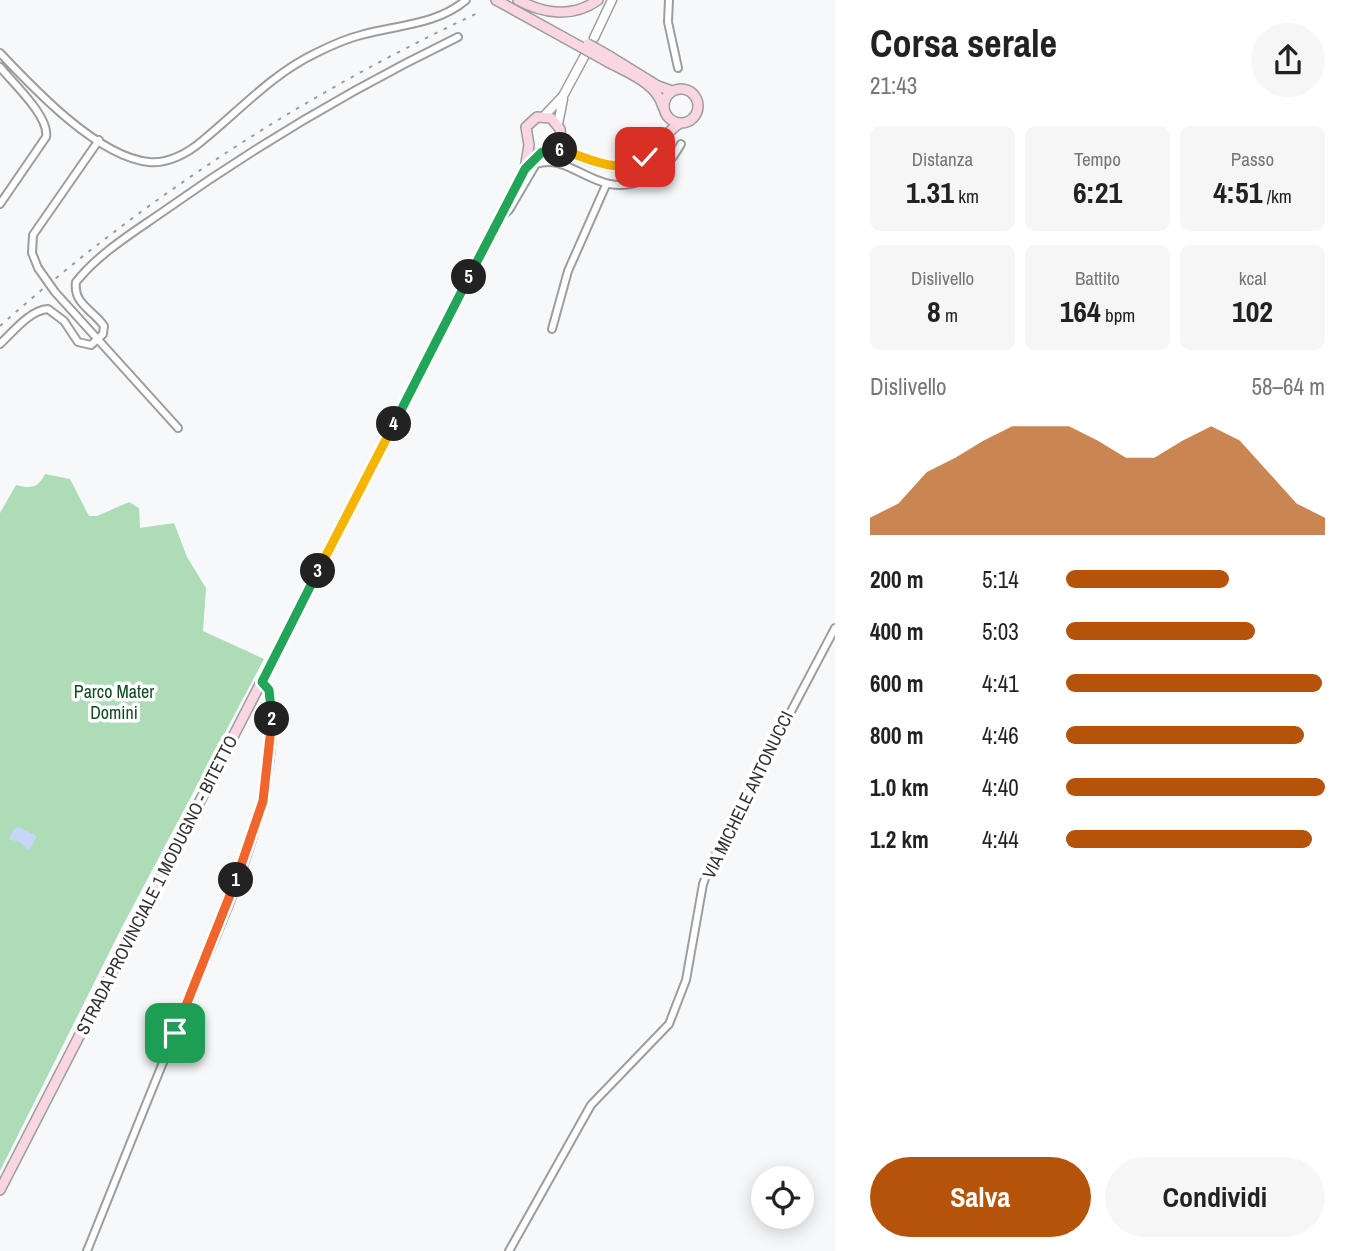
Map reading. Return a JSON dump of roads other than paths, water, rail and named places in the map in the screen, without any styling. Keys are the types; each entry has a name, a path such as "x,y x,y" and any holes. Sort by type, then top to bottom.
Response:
{"main road":[{"path":"496,0 658,86 673,91 688,90 698,102 695,117 680,123 657,142 645,157 629,165 608,166 552,149 542,152 525,169"},
{"path":"509,0 565,35"},
{"path":"519,0 544,11 568,12 597,0"},
{"path":"639,76 656,91 665,112 680,123"},
{"path":"657,142 665,112 665,98 673,91"},
{"path":"525,169 529,145 526,127 534,118 544,116 560,129 583,157"},
{"path":"552,149 560,129"},
{"path":"529,145 542,152"},
{"name":"STRADA PROVINCIALE 1 MODUGNO - BITETTO","path":"0,1190 525,169"}],"street":[{"path":"594,38 612,0"},
{"path":"669,0 670,34 678,68"},
{"path":"0,53 62,114 115,152 150,162 175,157 202,141 286,69 313,54 360,35 441,16 464,1"},
{"path":"0,344 40,310 48,309 64,321 78,342 91,345 97,341 103,334 104,326 80,302 75,286 79,278 113,248 221,170 285,130 458,37"},
{"path":"544,116 563,96 584,57"},
{"path":"0,67 42,118 47,134 0,204"},
{"path":"560,129 563,96"},
{"path":"99,140 33,235 33,259 55,292 97,341 178,428"},
{"path":"500,217 509,210 532,169 542,162 555,162 606,185 622,186 654,175 665,167 681,144"},
{"path":"552,328 568,271 606,185"},
{"name":"VIA MICHELE ANTONUCCI","path":"509,1251 591,1105 669,1024 686,980 703,884 710,865 835,628"},
{"path":"87,1251 217,931 257,822 265,789 272,726 269,690 262,682"}],"water":[{"path":"18,827 37,836 29,851 19,842 9,839 13,830"}],"railway":[{"path":"0,326 111,234 228,151 351,78 480,12"}],"park label":[{"name":"Parco Mater Domini","path":"114,702"}]}
